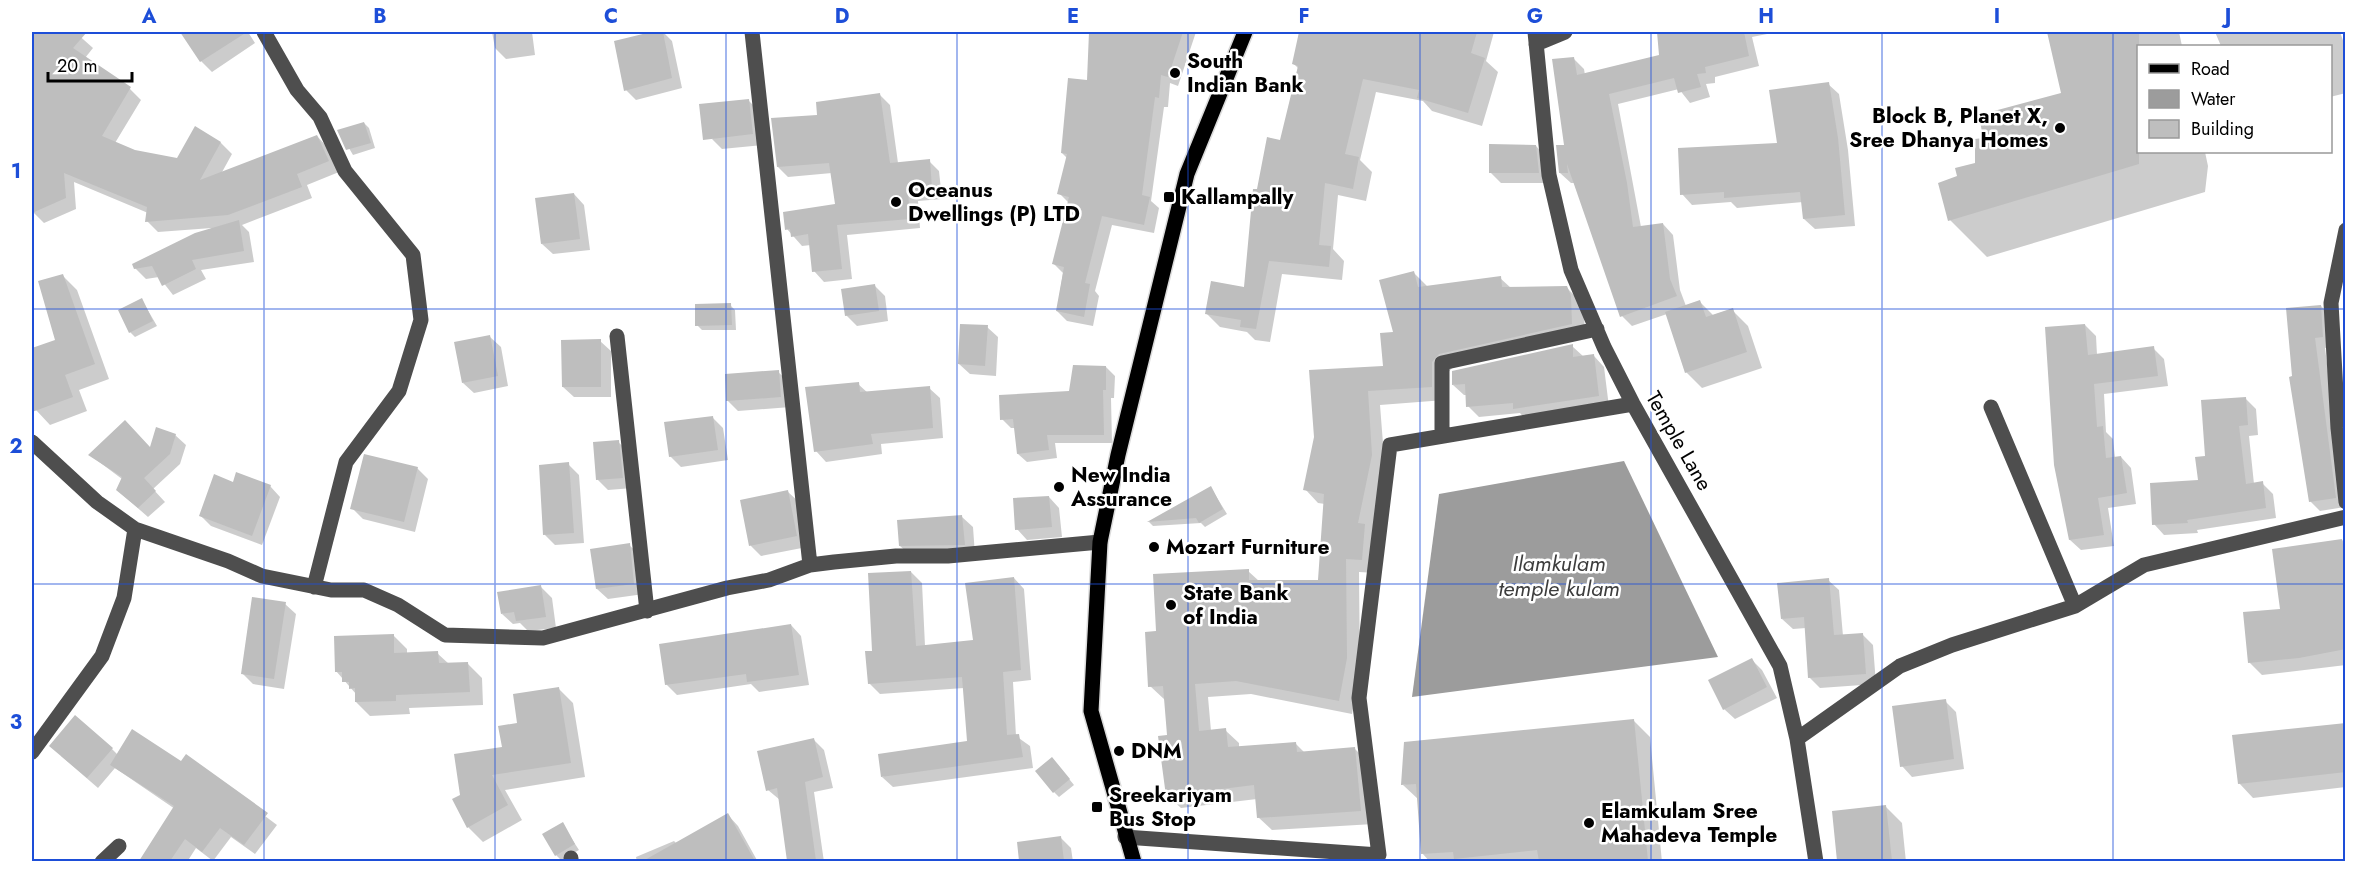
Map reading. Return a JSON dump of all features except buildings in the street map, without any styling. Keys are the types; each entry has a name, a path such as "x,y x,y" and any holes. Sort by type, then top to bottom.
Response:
{"main road":[{"path":"1134,861 1125,837 1091,711 1100,542 1118,455 1187,174 1245,32"}],"street":[{"path":"264,32 297,90 320,117 345,171 413,255 421,320 399,391 346,462 314,587"},
{"path":"752,32 810,565"},
{"path":"1536,38 1565,32"},
{"name":"Temple Lane","path":"1536,38 1549,175 1571,270 1633,404 1780,666 1797,739 1816,861"},
{"path":"2346,230 2331,303 2338,428 2346,502"},
{"path":"1442,436 1442,363 1597,329"},
{"path":"617,336 646,610"},
{"path":"1125,837 1379,858 1359,698 1390,445 1633,404"},
{"path":"1991,407 2075,606"},
{"path":"32,442 84,492 135,530 228,561 261,576 314,587 364,590 398,605 436,631 454,636 543,638 728,588 770,580 810,565 896,556 948,556 1100,542"},
{"path":"1797,739 1900,666 1952,645 2075,606 2144,565 2346,518"},
{"path":"32,752 102,656 124,598 135,530"},
{"path":"102,861 119,846"}],"water":[{"name":"Ilamkulam temple kulam","path":"1624,461 1718,657 1412,697 1439,494"}],"place":[{"name":"South Indian Bank","path":"1175,73"},
{"name":"Block B, Planet X, Sree Dhanya Homes","path":"2060,128"},
{"name":"Kallampally","path":"1169,197"},
{"name":"Oceanus Dwellings (P) LTD","path":"896,202"},
{"name":"New India Assurance","path":"1059,487"},
{"name":"Mozart Furniture","path":"1154,547"},
{"name":"State Bank of India","path":"1171,605"},
{"name":"DNM","path":"1119,751"},
{"name":"Sreekariyam Bus Stop","path":"1097,807"},
{"name":"Elamkulam Sree Mahadeva Temple","path":"1589,823"}]}
